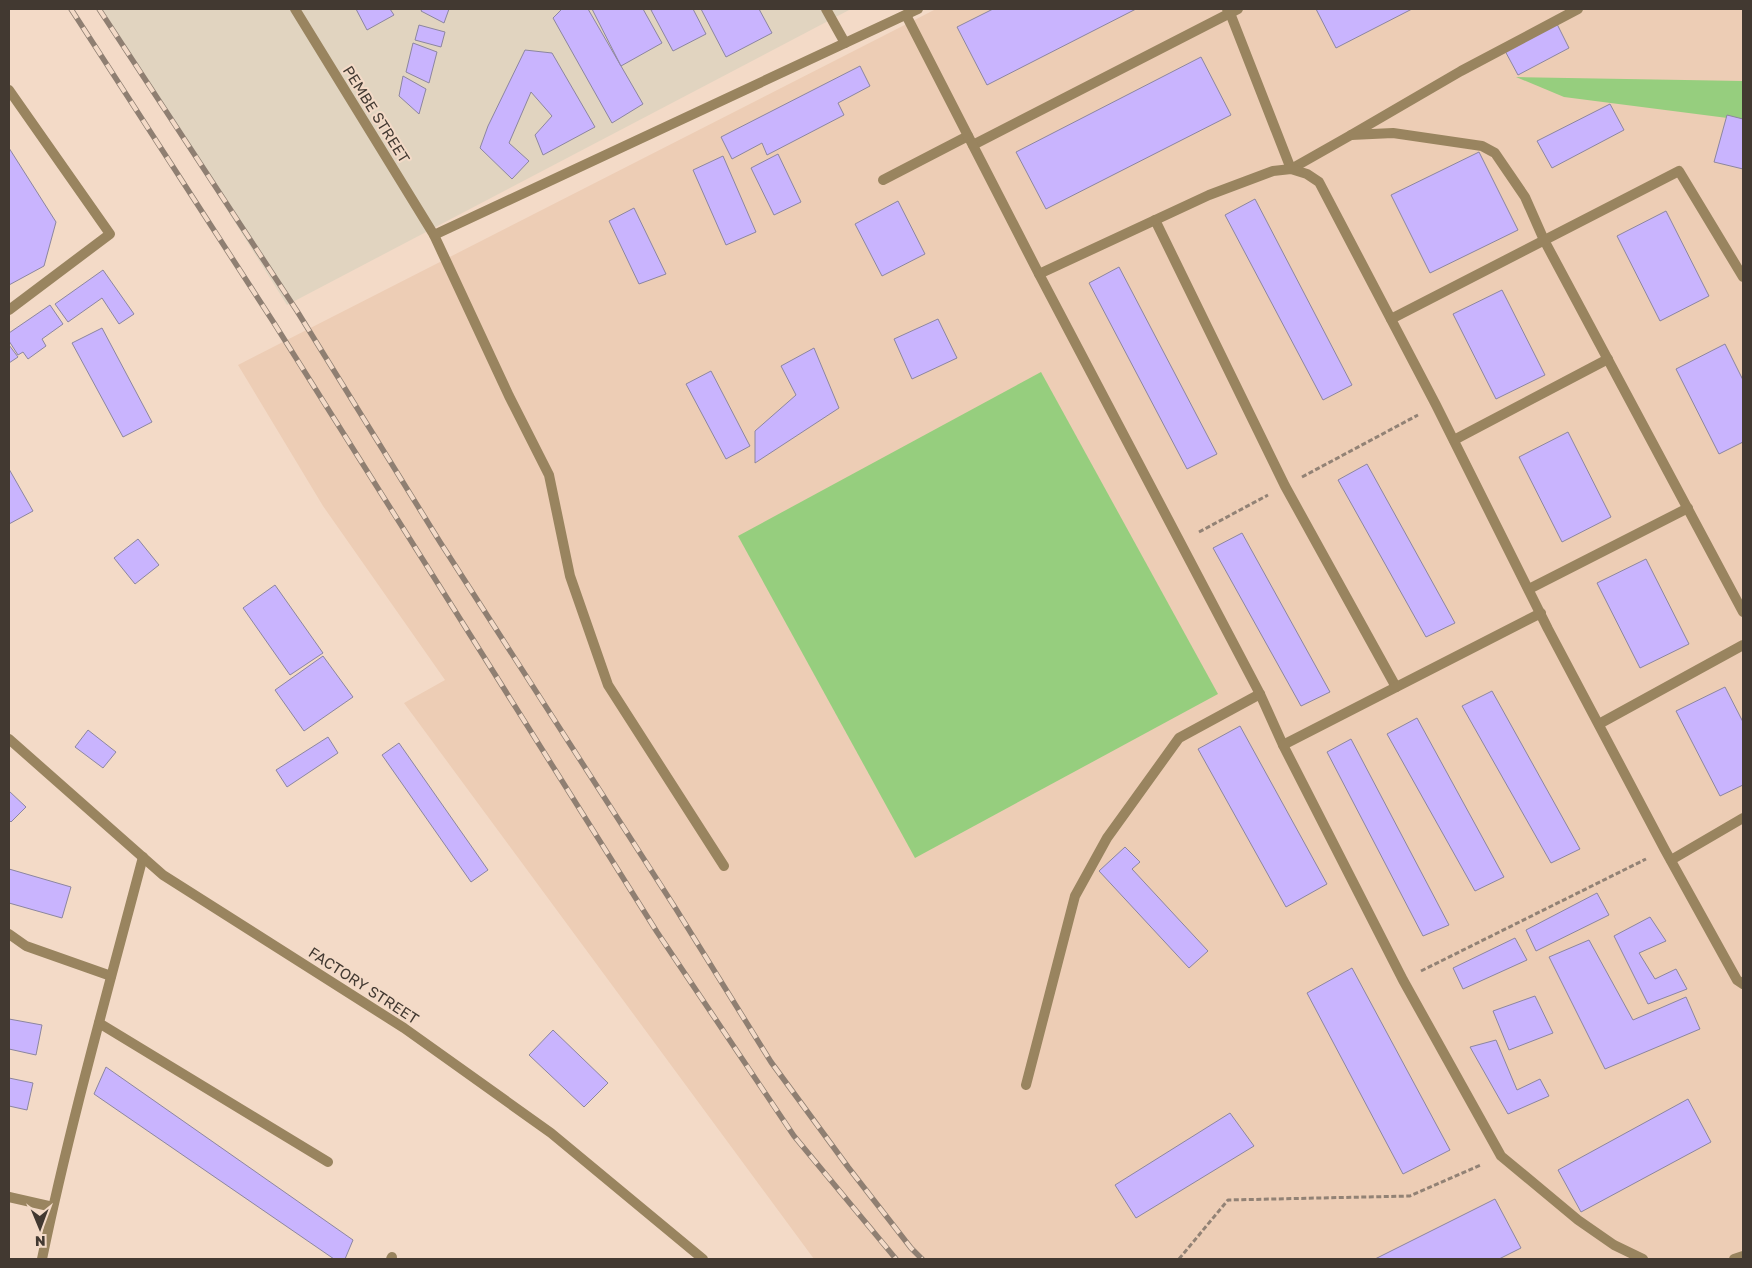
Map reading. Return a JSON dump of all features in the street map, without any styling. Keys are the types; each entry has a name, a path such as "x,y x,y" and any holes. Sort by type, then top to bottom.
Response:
{"street":[{"name":"PEMBE STREET","path":"294,9 434,236 509,396 549,475 570,576 608,684 724,866"},
{"path":"826,9 845,43"},
{"path":"434,236 918,9"},
{"path":"1039,274 1209,195 1273,171 1291,169 1461,71 1578,9"},
{"path":"883,180 970,141 1232,10 1291,169"},
{"path":"906,15 1039,274 1260,694 1283,745 1403,980 1501,1156 1578,1220 1614,1245 1643,1259"},
{"path":"9,90 110,234 9,310"},
{"path":"1351,135 1393,133 1482,146 1495,153 1524,197 1544,240 1743,612"},
{"path":"1291,169 1307,174 1319,182 1454,440 1540,613 1665,850 1737,980 1743,984"},
{"path":"1391,319 1679,171 1743,276"},
{"path":"1155,220 1285,486 1396,687"},
{"path":"1454,440 1608,359"},
{"path":"1529,589 1688,508"},
{"path":"1283,745 1540,613"},
{"path":"1599,724 1743,645"},
{"path":"1026,1085 1075,896 1107,838 1179,738 1260,694"},
{"name":"FACTORY STREET","path":"9,739 163,875 404,1028 543,1127 703,1259"},
{"path":"1671,860 1743,818"},
{"path":"42,1259 53,1207 111,976 143,857"},
{"path":"9,934 26,946 111,976"},
{"path":"99,1024 328,1162"},
{"path":"9,1197 53,1207"},
{"path":"1734,1259 1743,1256"}],"path":[{"path":"1180,542 1436,405"},
{"path":"1403,980 1665,850"},
{"path":"1179,1259 1228,1200 1410,1196 1501,1156"}],"shaded area":[{"path":"101,9 851,9 287,305"},
{"path":"936,9 1743,9 1743,1259 814,1259 404,703 445,680 323,506 238,365"}],"green space":[{"path":"1516,77 1743,81 1743,120 1564,97"},
{"path":"1041,372 1218,694 915,858 738,536"}],"building":[{"path":"356,9 390,9 394,15 367,30"},
{"path":"422,9 449,9 444,23 421,11"},
{"path":"562,9 588,9 643,104 612,123 553,18"},
{"path":"592,9 643,9 662,43 621,66"},
{"path":"693,9 706,34 673,51 651,10"},
{"path":"701,9 759,9 772,33 726,57"},
{"path":"993,9 1136,9 987,85 957,27"},
{"path":"1316,9 1412,9 1336,48"},
{"path":"1556,22 1569,48 1518,75 1504,49"},
{"path":"419,25 445,32 441,47 415,40"},
{"path":"413,43 437,52 429,83 406,72"},
{"path":"525,50 552,53 595,127 543,155 535,135 552,116 531,92 509,143 529,161 512,179 480,148 488,126"},
{"path":"1201,57 1231,115 1046,209 1016,152"},
{"path":"860,66 870,86 838,103 844,115 767,155 762,143 732,159 721,137"},
{"path":"403,76 426,89 419,114 399,96"},
{"path":"1610,104 1624,130 1552,168 1537,141"},
{"path":"1727,115 1743,119 1743,169 1714,162"},
{"path":"9,148 56,222 44,266 9,285"},
{"path":"1479,152 1518,230 1430,273 1391,195"},
{"path":"778,154 801,202 774,215 751,168"},
{"path":"723,156 756,232 726,245 693,170"},
{"path":"1255,199 1352,385 1323,400 1225,215"},
{"path":"898,201 925,254 882,276 855,224"},
{"path":"634,208 666,274 639,284 609,221"},
{"path":"1666,211 1709,296 1660,321 1617,236"},
{"path":"1119,267 1217,454 1187,469 1089,283"},
{"path":"103,270 134,314 119,324 102,298 68,322 55,304"},
{"path":"1502,290 1545,375 1496,399 1453,314"},
{"path":"50,305 63,324 42,339 46,346 28,359 23,352 18,355 9,341 9,333"},
{"path":"938,319 957,358 912,379 894,339"},
{"path":"102,328 152,422 123,437 72,343"},
{"path":"1725,344 1743,380 1743,442 1719,454 1676,369"},
{"path":"9,345 18,357 9,363"},
{"path":"814,348 839,408 755,463 755,431 796,395 781,366"},
{"path":"711,371 750,446 726,459 686,384"},
{"path":"1568,432 1611,517 1562,542 1519,457"},
{"path":"1367,464 1455,623 1426,637 1338,480"},
{"path":"9,469 33,511 9,524"},
{"path":"1242,533 1330,692 1301,706 1213,548"},
{"path":"138,539 159,565 135,584 114,558"},
{"path":"1646,559 1689,644 1640,668 1597,583"},
{"path":"275,585 323,653 290,675 243,608"},
{"path":"323,656 353,697 304,731 275,690"},
{"path":"1725,687 1743,722 1743,785 1720,796 1676,711"},
{"path":"1492,691 1580,849 1551,863 1462,706"},
{"path":"1417,718 1504,877 1475,891 1387,734"},
{"path":"1240,726 1327,884 1286,907 1198,749"},
{"path":"88,730 116,752 103,768 75,747"},
{"path":"328,737 338,753 287,787 276,770"},
{"path":"1351,739 1449,925 1423,936 1327,752"},
{"path":"399,743 488,870 471,882 382,755"},
{"path":"9,791 26,807 11,822 9,820"},
{"path":"1125,847 1140,862 1132,869 1208,951 1189,968 1099,871"},
{"path":"9,869 71,887 62,918 9,903"},
{"path":"1597,893 1609,915 1536,951 1526,930"},
{"path":"1650,917 1666,941 1639,953 1655,979 1676,969 1687,989 1648,1004 1614,936"},
{"path":"1515,938 1527,960 1463,989 1453,968"},
{"path":"1589,940 1633,1020 1686,997 1700,1029 1605,1069 1549,957"},
{"path":"1352,968 1450,1150 1403,1174 1307,993"},
{"path":"1535,996 1553,1033 1509,1050 1493,1011"},
{"path":"9,1019 42,1025 36,1055 9,1049"},
{"path":"553,1030 608,1083 584,1107 529,1055"},
{"path":"1496,1040 1517,1090 1540,1079 1549,1096 1508,1114 1470,1047"},
{"path":"106,1067 353,1240 345,1259 334,1259 94,1094"},
{"path":"9,1078 33,1083 27,1110 9,1106"},
{"path":"1688,1099 1711,1142 1581,1212 1558,1170"},
{"path":"1230,1113 1254,1146 1136,1218 1115,1185"},
{"path":"1495,1199 1521,1248 1499,1259 1375,1259"}],"railway":[{"path":"71,9 274,323 657,932 794,1136 896,1259"},
{"path":"99,9 297,311 440,542 676,909 771,1062 848,1167 911,1248 922,1259"}]}
